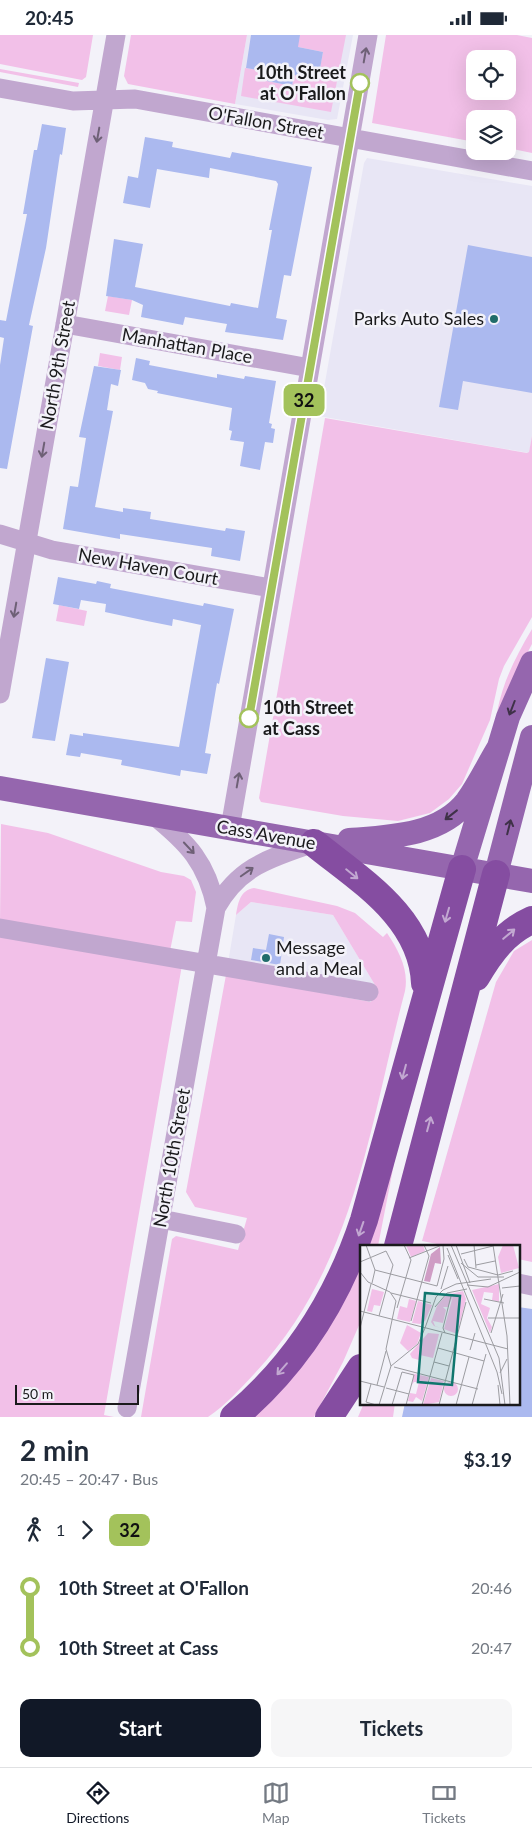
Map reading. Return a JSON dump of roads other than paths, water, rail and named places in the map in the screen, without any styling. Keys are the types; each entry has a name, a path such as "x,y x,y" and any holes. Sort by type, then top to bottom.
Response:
{"highway":[{"path":"314,843 380,897 402,919 422,957 425,995"},
{"path":"234,1417 268,1385 296,1351 321,1314 348,1263 364,1220 425,995 462,869"},
{"path":"398,1245 496,874"},
{"path":"461,1003 494,949 511,932 532,920"},
{"path":"329,1417 360,1371"},
{"path":"339,1417 360,1371"}],"main road":[{"path":"462,869 498,747 517,694 532,663"},
{"path":"314,843 381,838 406,834 436,825 466,802 498,747"},
{"path":"529,748 532,786"},
{"path":"496,874 529,748"},
{"name":"Cass Avenue","path":"0,788 532,881"}],"street":[{"name":"North 9th Street","path":"0,694 4,650 26,542 116,35"},
{"path":"230,828 368,35"},
{"name":"O'Fallon Street","path":"0,88 73,101 135,99 532,171"},
{"name":"Manhattan Place","path":"65,324 310,368"},
{"name":"New Haven Court","path":"0,534 52,550 271,588"},
{"name":"North 10th Street","path":"153,815 194,852 211,884 216,908"},
{"name":"North 10th Street","path":"127,1408 216,908 229,887 250,869 271,858 314,843"},
{"path":"0,928 369,992"},
{"path":"161,1219 236,1234"}],"place":[{"name":"10th Street at O'Fallon","path":"360,83"},
{"name":"Parks Auto Sales","path":"494,319"},
{"name":"10th Street at Cass","path":"249,718"},
{"name":"Message and a Meal","path":"266,958"}]}
